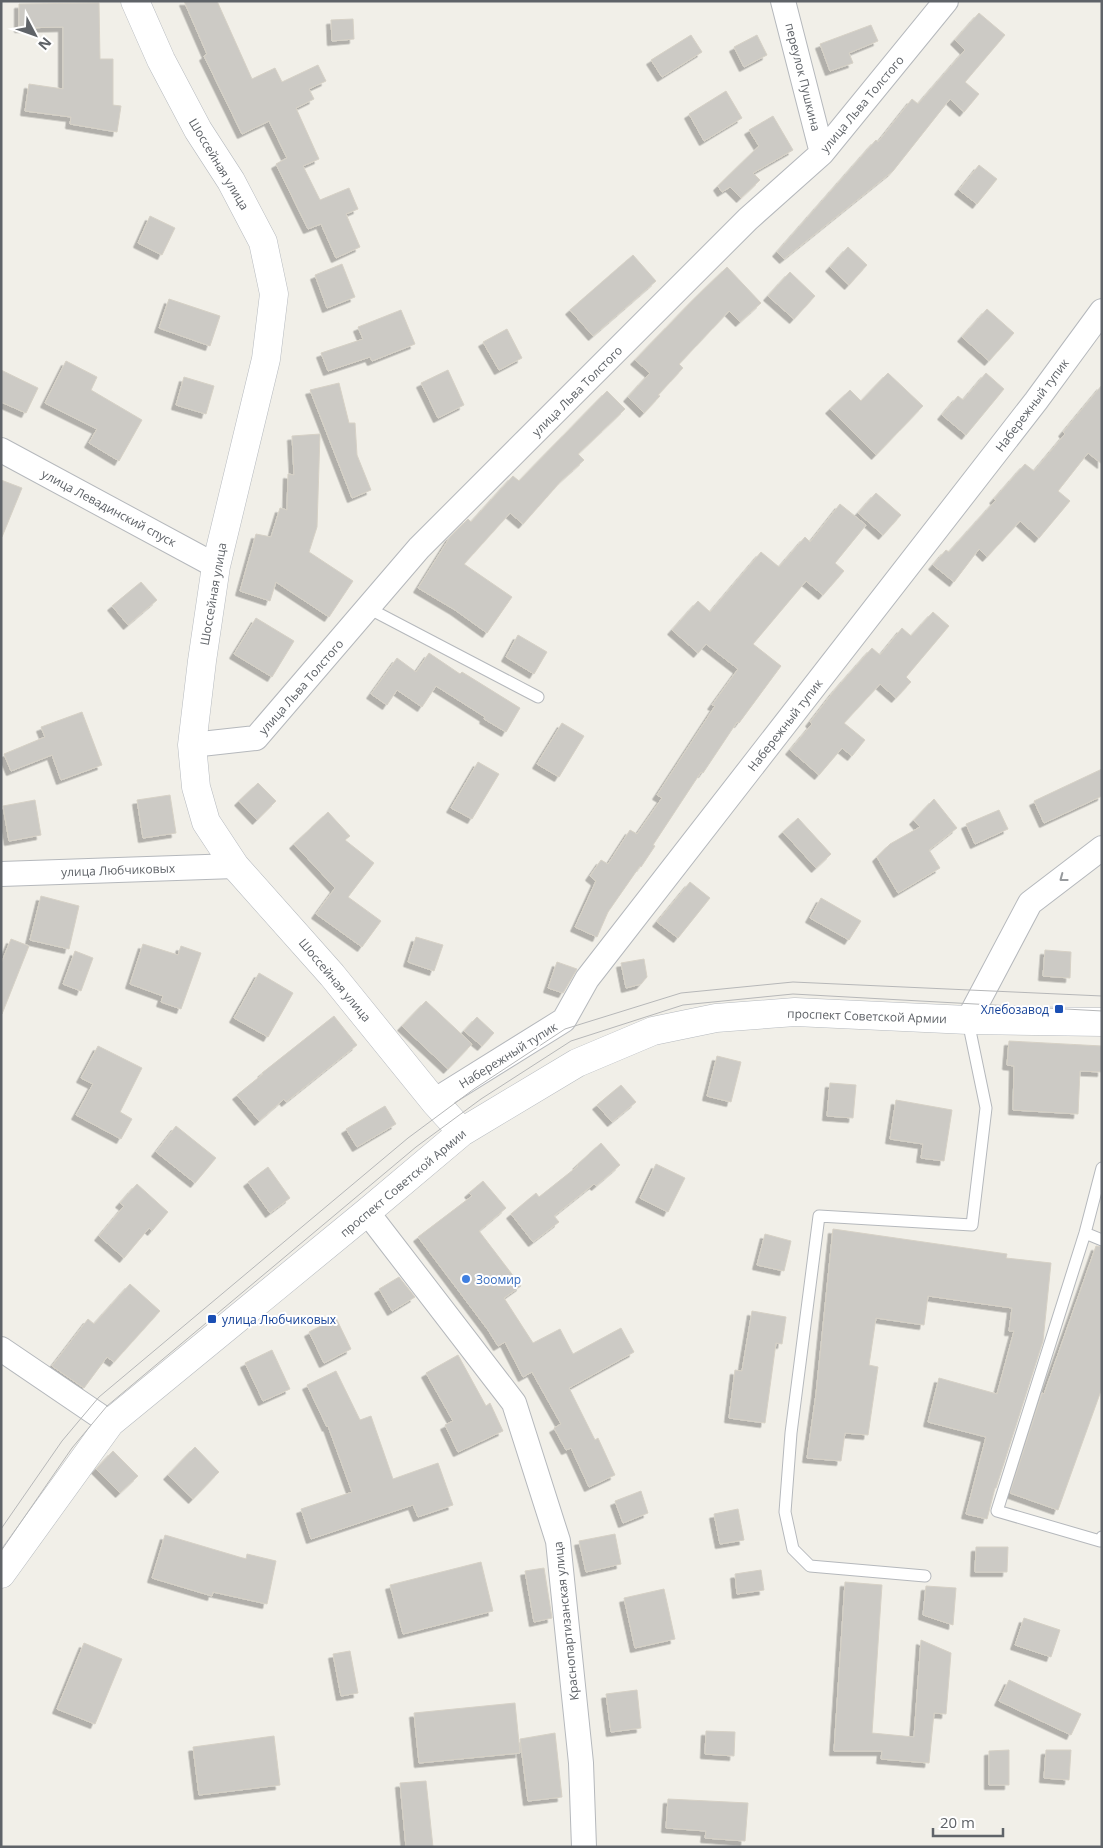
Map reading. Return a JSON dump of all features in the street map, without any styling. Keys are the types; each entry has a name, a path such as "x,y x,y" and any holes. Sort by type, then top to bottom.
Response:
{"main road":[{"name":"Шоссейная улица","path":"135,1 166,69 198,130 232,181 263,242 274,294 266,359 216,566 202,661 192,745 196,787 206,822 235,866 332,975 434,1101 462,1132"},
{"name":"проспект Советской Армии","path":"1,1574 110,1423 368,1212 462,1132 577,1063 653,1031 716,1018 795,1012 968,1020 1102,1022"}],"street":[{"name":"переулок Пушкина","path":"784,1 822,153"},
{"name":"улица Льва Толстого","path":"192,745 256,738 426,541 748,219 822,153 946,1"},
{"name":"Набережный тупик","path":"434,1101 564,1020 588,979 1030,408 1102,311"},
{"name":"улица Левадинский спуск","path":"1,450 216,566"},
{"path":"968,1020 1030,902 1102,848"},
{"name":"улица Любчиковых","path":"1,874 235,866"},
{"name":"Краснопартизанская улица","path":"368,1212 514,1403 558,1541 581,1763 584,1847"},
{"path":"1,1349 110,1423"}],"lane":[{"path":"368,608 538,697"},
{"path":"925,1576 810,1566 793,1549 785,1512 791,1433 819,1216 972,1225 986,1108 968,1020"},
{"path":"1102,1168 1086,1233 997,1511 1100,1541 1102,1537"},
{"path":"1086,1233 1102,1240"}],"building":[{"path":"184,1 217,1 252,79 275,68 282,82 318,65 326,81 309,89 314,99 296,108 319,159 303,166 320,200 349,188 358,209 346,214 360,247 336,258 321,224 308,229 276,164 287,158 269,121 242,134 204,56 207,54"},
{"path":"99,3 100,59 113,59 113,105 121,106 117,132 70,124 71,117 25,111 29,84 63,89 63,27 19,28 19,4"},
{"path":"979,13 1005,35 965,82 979,94 964,112 950,99 893,171 784,259 777,252 876,140 878,142 912,99 918,104 965,50 955,40"},
{"path":"353,19 354,39 332,41 331,20"},
{"path":"871,25 878,41 849,53 853,63 830,71 820,44"},
{"path":"691,35 702,52 662,77 651,60"},
{"path":"757,35 767,55 744,67 734,47"},
{"path":"726,91 742,118 704,141 689,114"},
{"path":"773,116 793,150 753,173 760,180 741,198 730,187 722,192 718,186 759,146 749,130"},
{"path":"979,165 997,179 977,204 959,190"},
{"path":"150,216 175,228 162,255 138,243"},
{"path":"848,247 867,265 849,285 830,267"},
{"path":"633,255 656,281 593,336 570,310"},
{"path":"342,264 355,297 327,308 315,275"},
{"path":"727,267 761,303 740,322 729,311 679,364 683,368 644,413 628,397 650,373 635,360"},
{"path":"790,272 815,296 794,319 768,296"},
{"path":"169,299 220,316 210,346 159,328"},
{"path":"987,309 1014,333 989,361 962,337"},
{"path":"401,310 415,344 372,361 370,357 328,371 321,353 363,339 358,327"},
{"path":"507,329 522,358 499,370 483,342"},
{"path":"66,361 97,377 91,390 142,420 119,461 89,443 97,429 45,403"},
{"path":"1,370 38,388 26,413 1,402"},
{"path":"448,370 464,405 438,418 421,383"},
{"path":"888,373 923,406 876,455 830,409 850,390 861,401"},
{"path":"986,373 1004,389 966,435 942,415 958,396 963,400"},
{"path":"184,377 214,386 206,414 176,405"},
{"path":"339,383 349,423 355,423 357,455 371,490 352,498 310,390"},
{"path":"1102,385 1102,464 1088,453 1058,491 1070,501 1039,538 1020,521 987,557 979,549 954,582 933,565 946,550 949,552 996,500 994,499 1025,464 1034,471"},
{"path":"607,391 625,409 578,454 584,460 561,481 523,524 510,513 464,564 512,597 487,633 455,610 418,588 450,537 468,519 471,522 513,476 519,481"},
{"path":"320,434 317,527 309,552 353,581 329,617 276,582 270,601 240,591 256,534 271,537 280,508 287,510 288,474 294,475 292,436"},
{"path":"1,480 22,488 2,537 1,537"},
{"path":"876,493 901,515 883,535 858,513"},
{"path":"840,504 866,525 835,563 844,571 823,595 806,581 753,644 781,666 739,723 737,722 703,773 701,772 653,845 655,846 608,912 597,937 575,927 596,881 590,876 601,860 608,864 630,830 637,834 662,798 657,795 715,706 712,705 738,669 706,644 698,653 672,630 698,601 710,612 761,552 779,567 805,537 810,542"},
{"path":"141,582 157,600 128,625 112,606"},
{"path":"933,612 949,626 906,677 911,682 896,698 880,684 844,723 865,740 852,756 842,748 819,775 790,750 812,724 810,722 834,691 872,648 880,655 902,628 911,636"},
{"path":"256,618 294,641 272,677 234,654"},
{"path":"518,635 547,652 534,674 506,657"},
{"path":"429,653 460,674 462,672 520,708 506,732 436,686 422,707 397,690 387,705 371,694 397,658 416,672"},
{"path":"82,712 102,765 61,780 52,755 11,771 4,754 45,737 41,727"},
{"path":"562,723 584,736 559,777 537,764"},
{"path":"478,762 499,774 472,819 451,808"},
{"path":"1102,769 1102,796 1044,823 1034,801"},
{"path":"258,783 276,801 257,820 239,801"},
{"path":"170,795 176,833 143,838 137,800"},
{"path":"934,799 957,828 929,850 940,868 898,893 877,857 890,844 920,827 914,820"},
{"path":"35,800 41,835 9,841 3,806"},
{"path":"999,810 1008,829 975,844 966,824"},
{"path":"328,812 350,836 345,840 374,863 348,897 381,921 362,947 316,914 335,888 294,844"},
{"path":"798,818 831,854 816,868 783,832"},
{"path":"690,882 710,898 678,938 657,922"},
{"path":"41,896 79,906 69,949 30,940"},
{"path":"821,898 861,921 849,940 810,918"},
{"path":"416,937 443,945 434,971 408,962"},
{"path":"11,939 29,946 2,1014 1,964"},
{"path":"143,944 178,955 181,946 201,953 181,1009 161,1002 163,996 130,984"},
{"path":"1045,950 1071,952 1070,978 1043,976"},
{"path":"75,951 93,958 81,991 63,984"},
{"path":"644,959 647,977 641,984 626,988 621,963"},
{"path":"557,962 577,969 563,993 548,988"},
{"path":"259,973 293,993 268,1037 234,1018"},
{"path":"426,1001 472,1044 448,1069 402,1026"},
{"path":"334,1016 357,1045 286,1102 284,1099 259,1121 237,1095"},
{"path":"477,1017 494,1033 482,1046 464,1031"},
{"path":"1009,1041 1102,1046 1102,1072 1080,1071 1078,1114 1013,1110 1014,1066 1007,1065"},
{"path":"98,1046 142,1068 120,1112 132,1119 121,1139 76,1115 93,1084 81,1078"},
{"path":"717,1056 741,1062 731,1102 707,1096"},
{"path":"830,1083 856,1085 853,1118 827,1116"},
{"path":"621,1085 636,1102 612,1122 597,1105"},
{"path":"896,1100 952,1110 944,1161 921,1158 923,1144 890,1139"},
{"path":"385,1106 396,1124 357,1147 346,1129"},
{"path":"176,1126 216,1158 195,1183 156,1152"},
{"path":"601,1143 620,1165 596,1186 594,1184 554,1216 559,1222 533,1242 511,1214 536,1193 539,1197 578,1166"},
{"path":"656,1164 685,1178 668,1212 640,1198"},
{"path":"268,1167 290,1198 270,1213 248,1182"},
{"path":"483,1181 506,1208 479,1231 521,1286 504,1298 533,1343 560,1329 573,1354 621,1328 634,1352 569,1388 595,1440 598,1438 615,1475 589,1487 571,1448 566,1450 554,1428 561,1424 532,1372 523,1377 505,1342 498,1346 418,1237 472,1196 469,1193"},
{"path":"137,1184 168,1212 152,1231 149,1228 124,1258 99,1236 124,1206 120,1203"},
{"path":"833,1229 1007,1254 1006,1258 1051,1263 1043,1341 995,1488 987,1519 966,1514 986,1437 928,1422 939,1378 997,1394 1014,1331 1009,1331 1012,1308 928,1296 924,1325 876,1318 869,1365 878,1367 868,1435 845,1433 841,1461 807,1458 816,1394"},
{"path":"765,1234 791,1241 784,1271 757,1265"},
{"path":"1096,1246 1102,1247 1102,1388 1058,1510 1010,1493 1042,1393 1044,1394"},
{"path":"399,1277 415,1297 392,1311 379,1289"},
{"path":"130,1284 160,1311 114,1362 107,1357 84,1388 52,1366 88,1319 94,1324"},
{"path":"752,1311 786,1317 782,1344 776,1343 765,1423 729,1418 735,1370 742,1371"},
{"path":"336,1318 351,1349 324,1363 309,1332"},
{"path":"272,1350 290,1389 263,1401 245,1363"},
{"path":"458,1355 486,1406 490,1403 503,1431 458,1452 445,1425 453,1421 426,1373"},
{"path":"336,1371 360,1420 371,1416 393,1479 438,1463 453,1505 418,1517 413,1505 311,1539 301,1509 352,1492 328,1426 307,1385"},
{"path":"195,1447 219,1472 193,1499 168,1475"},
{"path":"113,1451 138,1476 120,1493 96,1469"},
{"path":"641,1491 648,1513 623,1523 615,1501"},
{"path":"738,1509 744,1540 720,1544 714,1514"},
{"path":"615,1534 621,1564 586,1572 579,1541"},
{"path":"165,1535 246,1559 247,1554 276,1561 267,1604 213,1592 212,1596 152,1578"},
{"path":"976,1547 1008,1547 1007,1572 975,1572"},
{"path":"481,1562 493,1611 403,1634 390,1585"},
{"path":"544,1568 552,1618 534,1622 525,1571"},
{"path":"761,1570 764,1590 737,1594 735,1574"},
{"path":"845,1582 882,1585 872,1733 914,1737 921,1640 951,1653 946,1714 934,1713 929,1763 881,1759 882,1751 834,1751"},
{"path":"926,1586 956,1588 953,1625 923,1615"},
{"path":"664,1589 675,1639 635,1648 624,1598"},
{"path":"1024,1618 1060,1630 1051,1657 1015,1645"},
{"path":"84,1643 122,1659 95,1724 57,1709"},
{"path":"350,1651 358,1693 341,1696 333,1654"},
{"path":"1009,1680 1081,1714 1071,1735 999,1701"},
{"path":"637,1690 641,1728 611,1732 606,1694"},
{"path":"515,1703 520,1753 419,1763 414,1713"},
{"path":"706,1731 735,1732 734,1756 705,1754"},
{"path":"555,1733 562,1797 528,1801 520,1739"},
{"path":"274,1736 280,1785 199,1795 193,1747"},
{"path":"1009,1750 1009,1785 989,1785 989,1751"},
{"path":"1046,1750 1071,1750 1069,1780 1044,1778"},
{"path":"426,1781 433,1847 406,1847 400,1783"},
{"path":"668,1799 748,1803 745,1841 705,1838 706,1831 666,1828"}],"tram line":[{"path":"1,1529 62,1441 99,1397 408,1138 474,1089 565,1029 681,993 793,982 1102,996"},
{"path":"1,1551 72,1448 107,1406 416,1147 481,1099 571,1041 683,1005 793,994 1102,1011"}],"place":[{"name":"Хлебозавод","path":"1059,1009"},
{"name":"Зоомир","path":"466,1279"},
{"name":"улица Любчиковых","path":"212,1319"}]}
